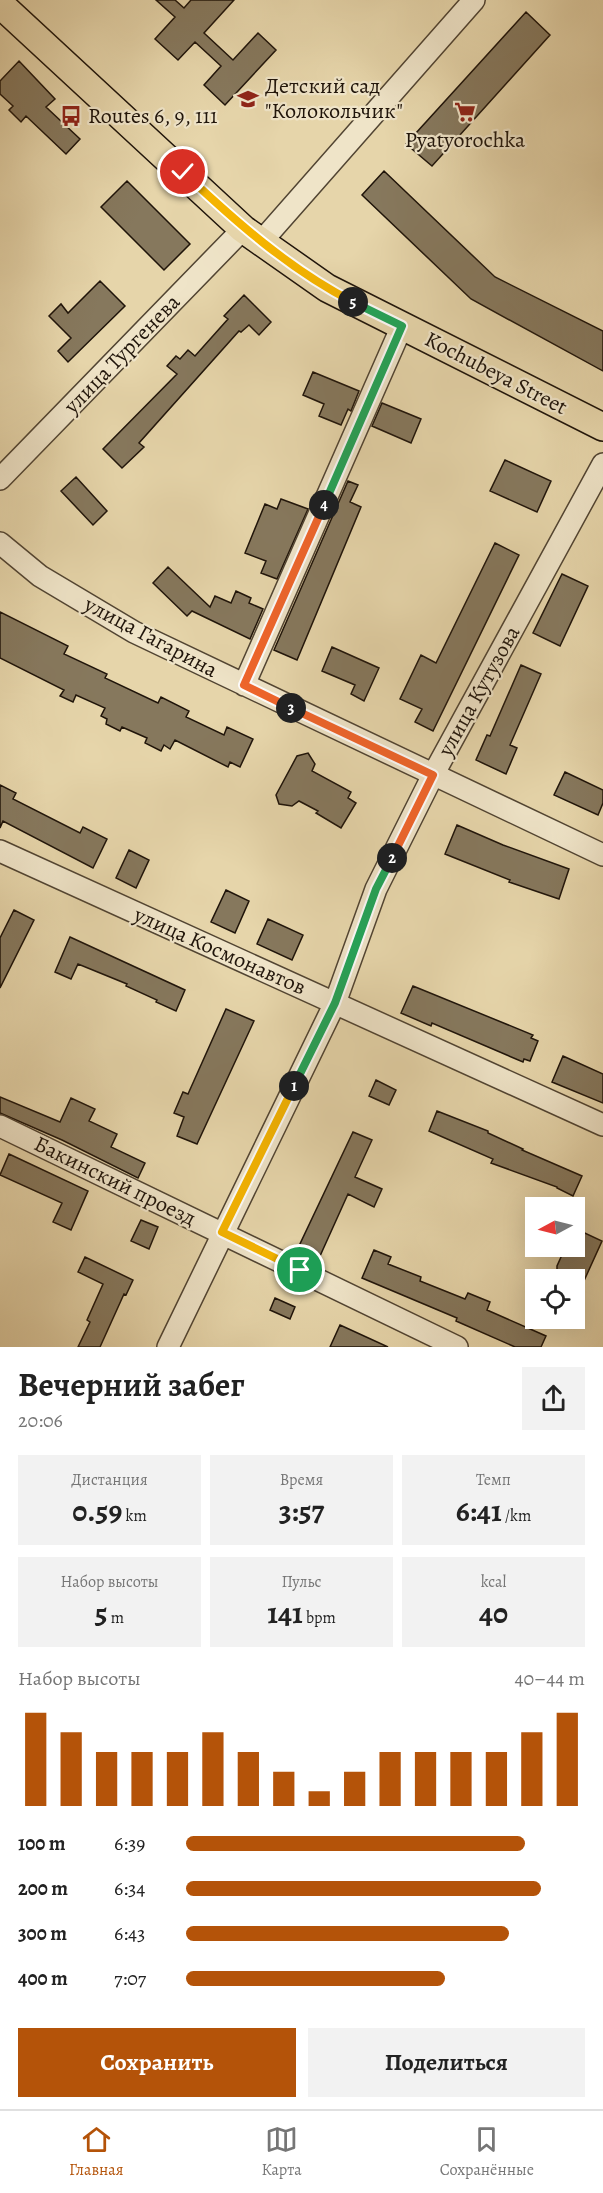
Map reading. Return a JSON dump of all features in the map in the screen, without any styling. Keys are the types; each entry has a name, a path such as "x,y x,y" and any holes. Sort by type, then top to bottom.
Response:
{"main road":[{"name":"Kochubeya Street","path":"0,4 252,236 327,288 603,427"}],"street":[{"name":"улица Тургенева","path":"0,479 252,236 474,0"},
{"path":"244,685 402,326"},
{"name":"улица Кутузова","path":"168,1347 335,1003 376,889 433,775 603,464"},
{"name":"улица Гагарина","path":"0,543 40,576 134,632 603,854"},
{"name":"улица Космонавтов","path":"2,857 335,1003 603,1125"},
{"name":"Бакинский проезд","path":"0,1126 457,1347"}],"building":[{"path":"156,0 175,0 184,8 191,0 234,0 204,33 233,60 258,33 276,50 225,105 204,85 221,66 195,42 178,60 155,39 175,17"},
{"path":"526,12 550,35 432,166 406,144"},
{"path":"19,61 55,99 46,107 80,139 66,154 26,116 21,122 9,110 13,106 0,94 0,81"},
{"path":"384,171 495,277 603,331 603,371 471,299 362,195"},
{"path":"127,181 190,244 164,270 101,207"},
{"path":"100,281 125,306 68,362 58,351 71,338 49,316 61,304 68,313"},
{"path":"244,295 271,322 259,335 249,325 241,332 239,331 139,443 144,447 122,468 103,449 177,374 167,366 176,356 180,359 188,350 195,356 228,319 224,316"},
{"path":"313,372 359,391 351,411 348,409 341,425 319,416 324,404 303,395"},
{"path":"382,403 421,419 411,443 372,426"},
{"path":"505,460 551,481 537,512 490,491"},
{"path":"76,477 107,511 93,525 61,491"},
{"path":"348,481 358,485 350,502 361,507 297,660 274,650"},
{"path":"281,499 308,509 277,579 261,573 266,561 245,553 265,504 277,509"},
{"path":"495,543 519,555 433,731 415,722 422,709 400,699 421,655 436,663"},
{"path":"168,567 210,607 215,596 231,603 236,591 251,598 249,603 263,609 250,639 192,611 187,616 153,583"},
{"path":"562,574 588,586 560,646 533,633"},
{"path":"0,612 68,646 64,654 107,674 105,678 158,703 161,697 189,711 186,717 224,735 227,727 253,739 240,767 230,762 228,767 175,740 170,749 164,745 161,751 145,743 147,738 122,727 120,731 106,724 107,719 101,716 105,708 76,695 73,702 60,696 64,690 0,658"},
{"path":"332,647 379,668 364,701 351,694 355,685 322,671"},
{"path":"521,665 541,674 510,745 517,748 506,774 476,760 487,735 490,736"},
{"path":"308,753 315,764 312,771 351,792 348,798 356,803 341,828 316,813 318,811 299,801 292,806 279,804 276,795 297,756"},
{"path":"565,772 603,790 603,803 598,815 554,795"},
{"path":"0,785 16,793 13,799 80,833 83,827 107,839 93,868 3,821 0,828"},
{"path":"457,825 569,869 559,899 509,882 510,880 445,854"},
{"path":"129,850 149,860 136,888 116,878"},
{"path":"226,890 249,901 235,933 211,922"},
{"path":"14,910 34,920 0,988 0,938"},
{"path":"268,919 303,935 292,960 257,944"},
{"path":"70,937 185,990 176,1011 126,986 127,984 78,964 71,979 55,972"},
{"path":"413,986 533,1035 531,1038 538,1041 530,1061 524,1059 523,1062 432,1023 431,1026 401,1013"},
{"path":"226,1009 254,1021 197,1144 177,1136 184,1117 174,1113 183,1092 188,1094"},
{"path":"563,1056 603,1074 603,1103 552,1082"},
{"path":"376,1080 396,1090 389,1105 369,1096"},
{"path":"0,1097 60,1122 71,1098 95,1109 89,1121 117,1134 111,1147 145,1163 138,1178 62,1140 0,1113"},
{"path":"437,1111 488,1131 522,1150 582,1176 573,1196 557,1187 491,1163 493,1159 429,1131"},
{"path":"353,1132 372,1140 355,1177 382,1189 374,1207 348,1194 320,1256 299,1246"},
{"path":"9,1154 88,1191 71,1230 53,1222 62,1203 0,1175"},
{"path":"141,1220 158,1227 149,1249 131,1241"},
{"path":"585,1233 602,1241 585,1279 585,1269 557,1269 561,1257 585,1257"},
{"path":"374,1250 391,1257 388,1264 421,1277 420,1281 465,1299 468,1293 490,1302 487,1310 525,1327 525,1329 546,1336 541,1347 515,1347 456,1321 457,1318 362,1278"},
{"path":"85,1257 133,1280 126,1295 124,1294 100,1347 78,1347 90,1322 87,1320 103,1284 78,1272"},
{"path":"275,1298 295,1307 290,1319 270,1310"},
{"path":"340,1325 388,1347 330,1347"}],"place":[{"name":"Детский сад \"Колокольчик\"","path":"248,99"},
{"name":"Pyatyorochka","path":"465,112"},
{"name":"Routes 6, 9, 111","path":"71,116"}],"route":[{"path":"183,172 243,229 261,242 327,288 402,326 244,685 433,775 376,889 335,1003 222,1232 300,1270"}]}
